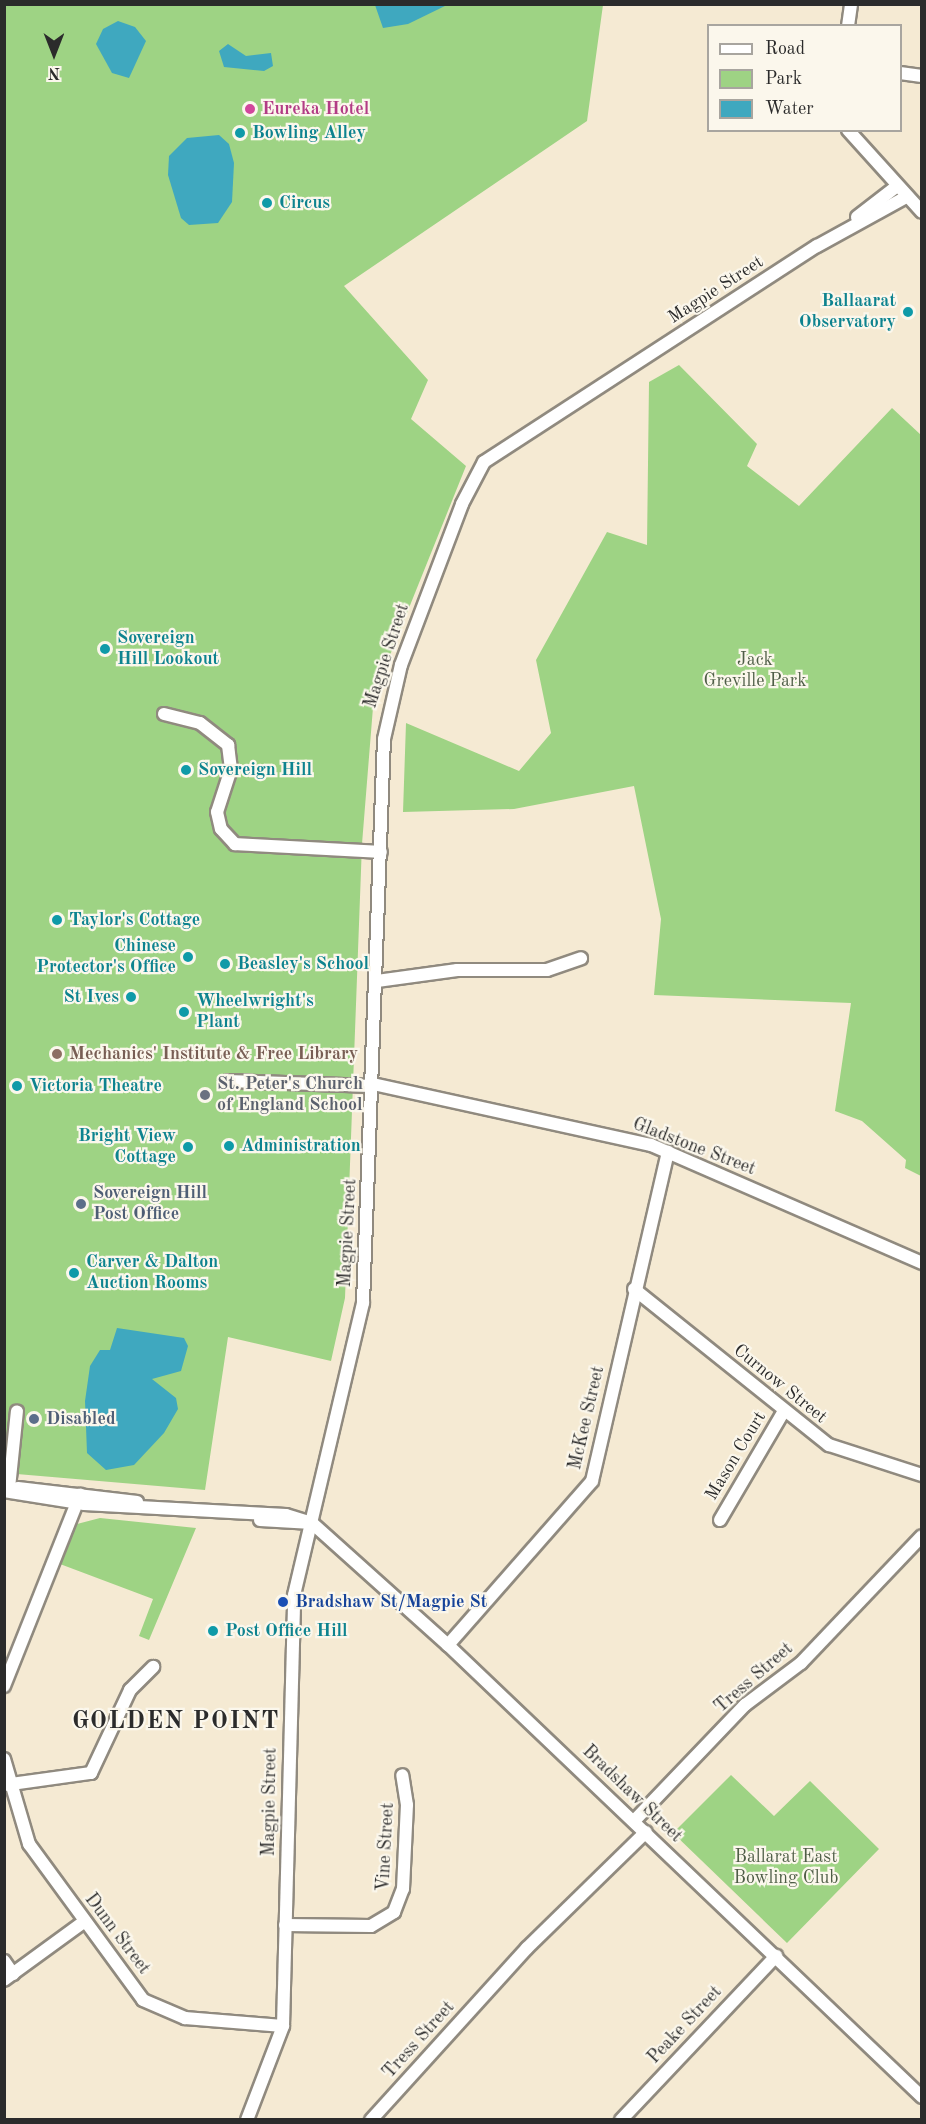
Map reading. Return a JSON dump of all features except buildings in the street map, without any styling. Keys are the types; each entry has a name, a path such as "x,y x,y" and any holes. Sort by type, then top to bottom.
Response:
{"street":[{"path":"848,24 851,4"},
{"path":"902,73 921,76"},
{"path":"850,132 896,187 921,212"},
{"name":"Magpie Street","path":"247,2120 283,2026 292,1617 363,1303 389,700 454,524 484,462 817,246 896,187"},
{"name":"Magpie Street","path":"817,246 906,197"},
{"path":"164,714 200,723 228,746 231,769 217,812 220,829 235,844 381,852"},
{"path":"377,981 457,970 547,970 581,958"},
{"name":"Gladstone Street","path":"228,1081 373,1085 668,1152 921,1263"},
{"name":"McKee Street","path":"448,1645 592,1481 634,1289 668,1152"},
{"name":"Curnow Street","path":"634,1289 784,1411 836,1449 921,1475"},
{"path":"17,1411 6,1489 78,1499 235,1514 291,1526 312,1523"},
{"name":"Mason Court","path":"720,1520 784,1411"},
{"path":"4,1686 78,1499"},
{"name":"Bradshaw Street","path":"312,1523 448,1645 921,2097"},
{"name":"Tress Street","path":"634,1821 745,1705 801,1663 921,1536"},
{"path":"7,1784 91,1773 130,1690 153,1667"},
{"name":"Dunn Street","path":"4,1759 7,1784 29,1844 149,2003 185,2018 283,2026"},
{"name":"Vine Street","path":"285,1926 366,1927 389,1918 404,1889 407,1805 402,1775"},
{"name":"Tress Street","path":"371,2120 527,1948 646,1832"},
{"path":"4,1961 9,1977 85,1921"},
{"name":"Peake Street","path":"621,2120 776,1956"}],"green space":[{"name":"Sovereign Hill","path":"5,5 603,5 587,121 344,286 428,380 411,419 466,466 374,695 362,844 345,1298 331,1361 228,1337 205,1490 5,1473"},
{"name":"Jack Greville Park","path":"679,365 757,444 747,466 799,506 892,408 921,435 921,1176 905,1168 906,1160 862,1121 835,1111 851,1003 654,995 661,919 634,786 514,809 403,812 406,723 519,771 551,733 536,660 607,532 647,545 649,382"},
{"path":"100,1518 196,1528 149,1640 139,1636 153,1599 60,1564 77,1524"},
{"name":"Ballarat East Bowling Club","path":"731,1775 774,1816 810,1781 879,1849 787,1943 673,1833"}],"water":[{"path":"375,4 447,5 408,24 383,28"},
{"path":"118,21 135,27 146,41 129,78 112,73 96,44 103,29"},
{"path":"228,44 246,56 271,53 273,66 264,71 224,67 219,51"},
{"path":"219,135 229,144 234,163 232,202 218,223 189,225 181,218 168,175 169,156 187,138"},
{"path":"117,1328 184,1338 188,1346 181,1371 152,1379 176,1398 178,1409 164,1433 134,1465 106,1470 87,1453 85,1401 90,1366 100,1350 110,1350"}],"place":[{"name":"Eureka Hotel","path":"250,109"},
{"name":"Bowling Alley","path":"240,133"},
{"name":"Circus","path":"267,203"},
{"name":"Ballaarat Observatory","path":"908,312"},
{"name":"Sovereign Hill Lookout","path":"105,649"},
{"name":"Sovereign Hill","path":"186,770"},
{"name":"Taylor's Cottage","path":"57,920"},
{"name":"Chinese Protector's Office","path":"188,957"},
{"name":"Beasley's School","path":"225,964"},
{"name":"St Ives","path":"131,997"},
{"name":"Wheelwright's Plant","path":"184,1012"},
{"name":"Mechanics' Institute & Free Library","path":"57,1054"},
{"name":"Victoria Theatre","path":"17,1086"},
{"name":"St. Peter's Church of England School","path":"205,1095"},
{"name":"Administration","path":"229,1146"},
{"name":"Bright View Cottage","path":"188,1147"},
{"name":"Sovereign Hill Post Office","path":"81,1204"},
{"name":"Carver & Dalton Auction Rooms","path":"74,1273"},
{"name":"Disabled","path":"34,1419"},
{"name":"Bradshaw St/Magpie St","path":"283,1602"},
{"name":"Post Office Hill","path":"213,1631"}],"district":[{"name":"GOLDEN POINT","path":"176,1723"}]}
